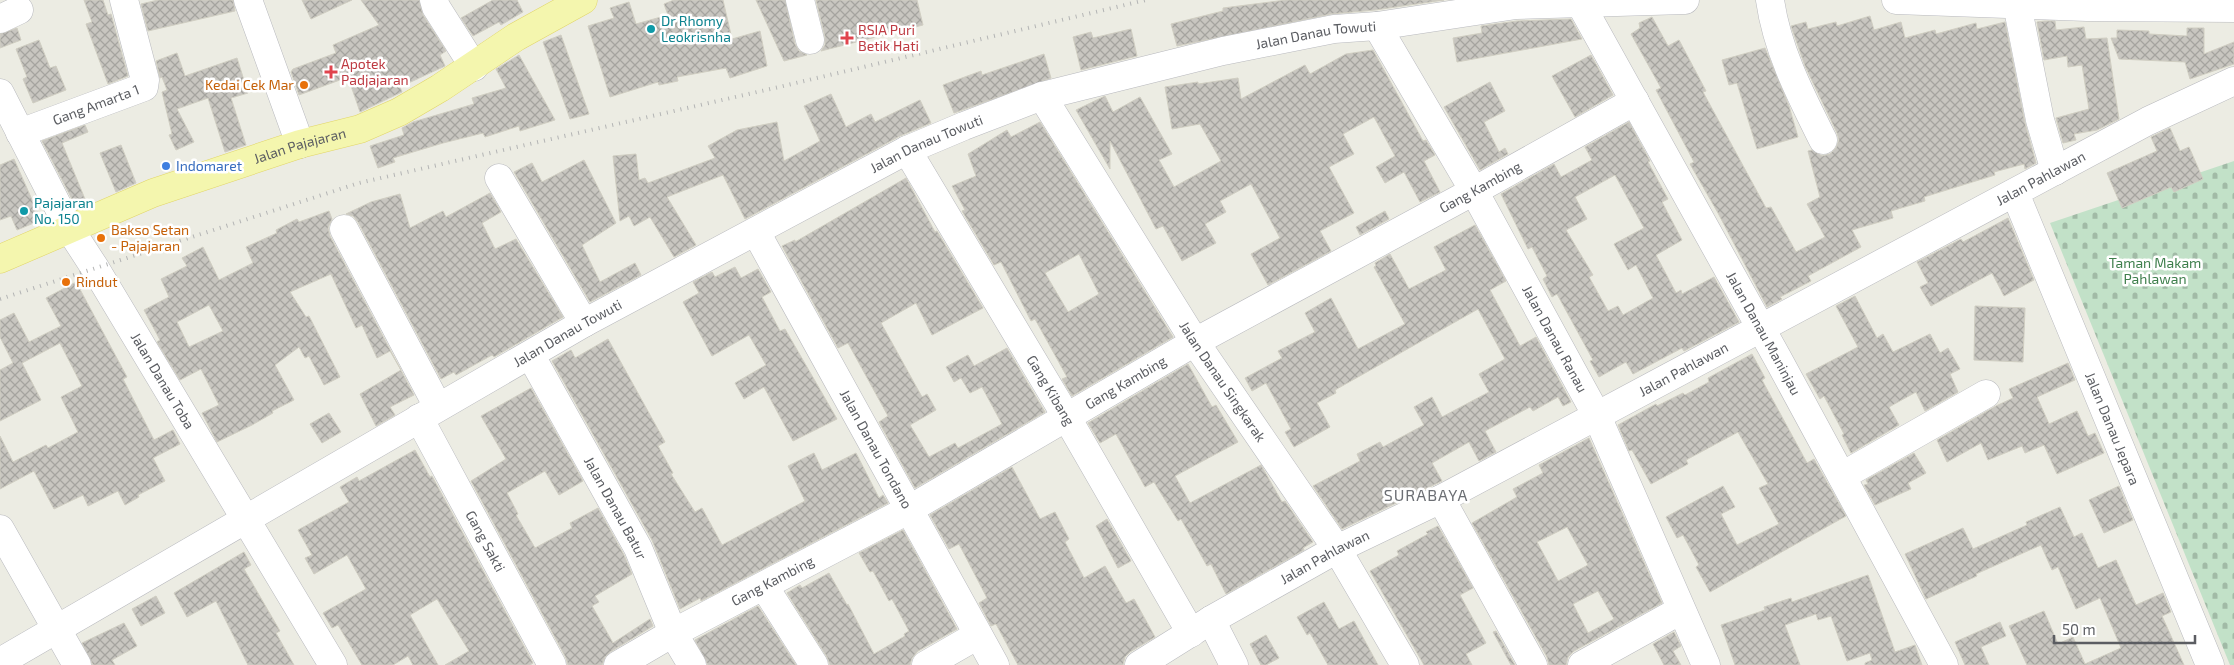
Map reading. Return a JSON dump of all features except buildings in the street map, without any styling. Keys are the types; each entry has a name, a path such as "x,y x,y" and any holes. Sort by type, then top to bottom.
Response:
{"main road":[{"name":"Jalan Pajajaran","path":"0,259 153,193 300,144 360,129 399,112 474,67 516,37 583,0"}],"street":[{"name":"Gang Amarta 1","path":"11,125 144,87 145,80 124,0"},
{"path":"248,0 300,144"},
{"path":"434,0 436,7 474,67"},
{"path":"800,0 810,40"},
{"name":"Jalan Danau Towuti","path":"0,662 429,412 531,356 584,323 907,150 964,126 1042,96 1223,51 1334,30 1377,26 1516,5 1685,0"},
{"path":"1770,0 1779,40 1800,95 1823,140"},
{"path":"1896,0 2017,4 2194,4 2234,8"},
{"name":"Jalan Danau Maninjau","path":"1580,3 1761,328 1944,665"},
{"path":"2017,4 2040,120 2055,171"},
{"name":"Jalan Danau Ranau","path":"1377,26 1474,191 1597,416 1706,665"},
{"name":"Jalan Pahlawan","path":"1139,665 1337,549 1441,499 2055,171 2148,122 2234,81"},
{"name":"Jalan Danau Toba","path":"0,93 11,125 69,228 333,665"},
{"name":"Jalan Danau Singkarak","path":"1042,96 1194,342 1337,549 1405,665"},
{"name":"Gang Kambing","path":"618,665 673,633 908,510 1194,342 1474,191 1635,101"},
{"name":"Gang Kibang","path":"907,150 1066,416 1201,627 1234,665"},
{"path":"499,178 584,323"},
{"name":"Jalan Danau Jepara","path":"2015,193 2210,665"},
{"name":"Gang Sakti","path":"344,229 429,412 552,665"},
{"name":"Jalan Danau Tondano","path":"756,232 995,665"},
{"name":"Jalan Danau Batur","path":"531,356 638,548 673,633 692,665"},
{"path":"1842,476 1986,394"},
{"path":"1441,499 1533,665"},
{"path":"0,529 77,665"},
{"path":"764,586 814,665"},
{"path":"1582,665 1681,610"},
{"path":"926,665 978,635"}],"green space":[{"name":"Taman Makam Pahlawan","path":"2234,161 2234,665 2230,665 2050,223"}],"railway":[{"path":"0,299 359,183 779,87 1146,0"}],"place":[{"name":"Dr Rhomy Leokrisnha","path":"651,29"},
{"name":"RSIA Puri Betik Hati","path":"847,38"},
{"name":"Apotek Padjajaran","path":"331,72"},
{"name":"Kedai Cek Mar","path":"304,85"},
{"name":"Indomaret","path":"166,166"},
{"name":"Pajajaran No. 150","path":"24,211"},
{"name":"Bakso Setan - Pajajaran","path":"101,238"},
{"name":"Rindut","path":"66,282"}],"district":[{"name":"SURABAYA","path":"1426,495"}]}
